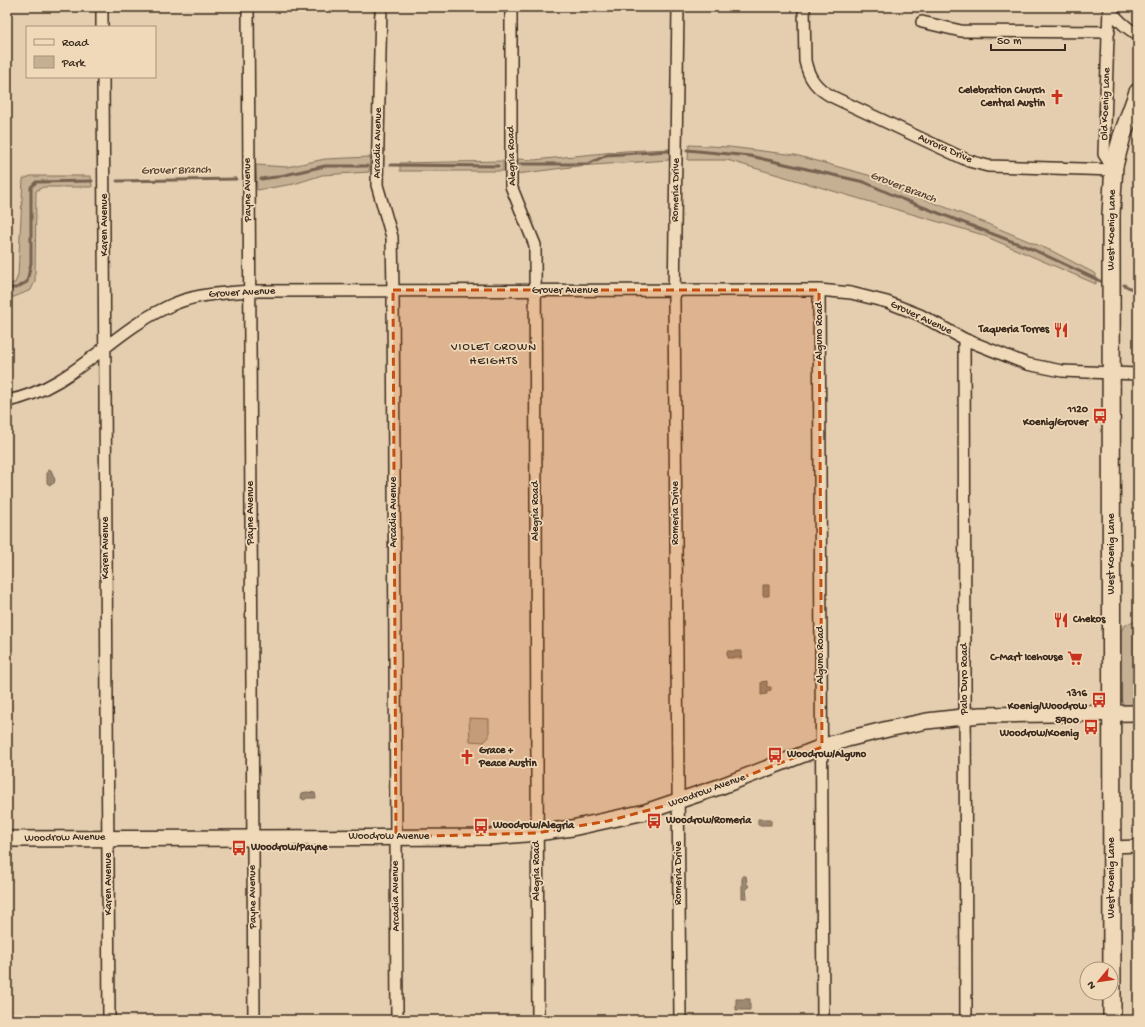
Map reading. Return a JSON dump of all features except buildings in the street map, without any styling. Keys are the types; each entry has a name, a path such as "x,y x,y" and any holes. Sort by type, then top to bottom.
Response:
{"main road":[{"name":"West Koenig Lane","path":"1112,1020 1111,214 1114,170 1122,136 1138,92"}],"street":[{"path":"102,7 102,26"},
{"name":"Payne Avenue","path":"248,7 254,1020"},
{"name":"Arcadia Avenue","path":"381,7 377,185 392,237 393,290 397,1020"},
{"name":"Alegria Road","path":"511,7 511,186 535,246 538,1020"},
{"name":"Romeria Drive","path":"678,7 674,290 680,1020"},
{"name":"Aurora Drive","path":"804,7 805,61 807,70 816,85 832,97 969,161 988,166 1114,170"},
{"name":"Old Koenig Lane","path":"1109,9 1104,154 1114,170"},
{"name":"Old Koenig Lane","path":"1109,9 1123,25 1132,32 1138,34"},
{"path":"922,22 961,31 1109,32"},
{"name":"Karen Avenue","path":"103,78 109,1020"},
{"name":"Grover Avenue","path":"7,401 24,398 47,388 68,376 140,322 165,307 186,299 212,293 250,291 819,290 850,293 887,302 920,315 964,339 1026,364 1058,371 1138,374"},
{"name":"Alguno Road","path":"819,290 823,1020"},
{"name":"Palo Duro Road","path":"964,339 966,1020"},
{"name":"Woodrow Avenue","path":"7,839 490,836 537,833 608,821 645,812 679,802 822,747 847,739 927,721 982,715 1138,713"},
{"path":"1112,847 1138,846"}],"highlighted area":[{"path":"393,290 819,290 822,747 679,802 608,821 537,833 396,837"}],"green space":[{"path":"689,145 729,147 795,155 868,175 1052,251 1096,274 1096,284 980,234 727,160 688,160"},
{"path":"670,149 669,160 578,166 517,174 518,159 534,160 625,151"},
{"path":"370,157 369,172 322,175 294,184 257,190 256,165 287,167 325,159"},
{"path":"503,161 503,171 400,171 400,163"},
{"path":"31,176 91,176 92,187 43,187 36,191 35,281 31,290 14,297 7,297 7,284 15,283 18,275 23,179"},
{"path":"1131,622 1138,622 1138,706 1125,705 1121,699 1121,632 1123,627"},
{"path":"469,718 489,719 489,737 484,742 470,741"}],"shaded area":[{"path":"48,470 51,470 55,480 54,483 50,485 47,483"},
{"path":"763,585 769,585 769,596 763,596"},
{"path":"727,651 742,651 742,658 727,658"},
{"path":"767,681 767,687 771,687 771,690 767,691 767,694 761,695 761,682"},
{"path":"302,793 315,793 316,798 307,798 304,800 301,798"},
{"path":"758,819 771,819 771,825 758,825"},
{"path":"742,876 746,876 747,884 749,886 746,889 747,898 742,898"},
{"path":"736,999 750,999 750,1010 736,1010"}],"waterway":[{"name":"Grover Branch","path":"687,150 750,156 864,182 902,199 1032,249 1100,281"},
{"name":"Grover Branch","path":"520,164 588,164 607,155 668,151"},
{"name":"Grover Branch","path":"391,165 498,166"},
{"name":"Grover Branch","path":"261,179 325,166 367,166"},
{"name":"Grover Branch","path":"117,181 236,179"},
{"name":"Grover Branch","path":"7,288 16,288 27,282 31,263 31,187 36,182 92,181"},
{"name":"Grover Branch","path":"1124,285 1138,292"}],"place":[{"name":"Celebration Church Central Austin","path":"1057,97"},
{"name":"Taqueria Torres","path":"1061,330"},
{"name":"1120 Koenig/Grover","path":"1100,416"},
{"name":"Chekos","path":"1061,620"},
{"name":"C-Mart Icehouse","path":"1075,658"},
{"name":"1316 Koenig/Woodrow","path":"1099,700"},
{"name":"5900 Woodrow/Koenig","path":"1091,727"},
{"name":"Woodrow/Alguno","path":"775,755"},
{"name":"Grace + Peace Austin","path":"467,757"},
{"name":"Woodrow/Romeria","path":"654,821"},
{"name":"Woodrow/Alegria","path":"481,826"},
{"name":"Woodrow/Payne","path":"239,848"}],"district":[{"name":"VIOLET CROWN HEIGHTS","path":"494,355"}]}
